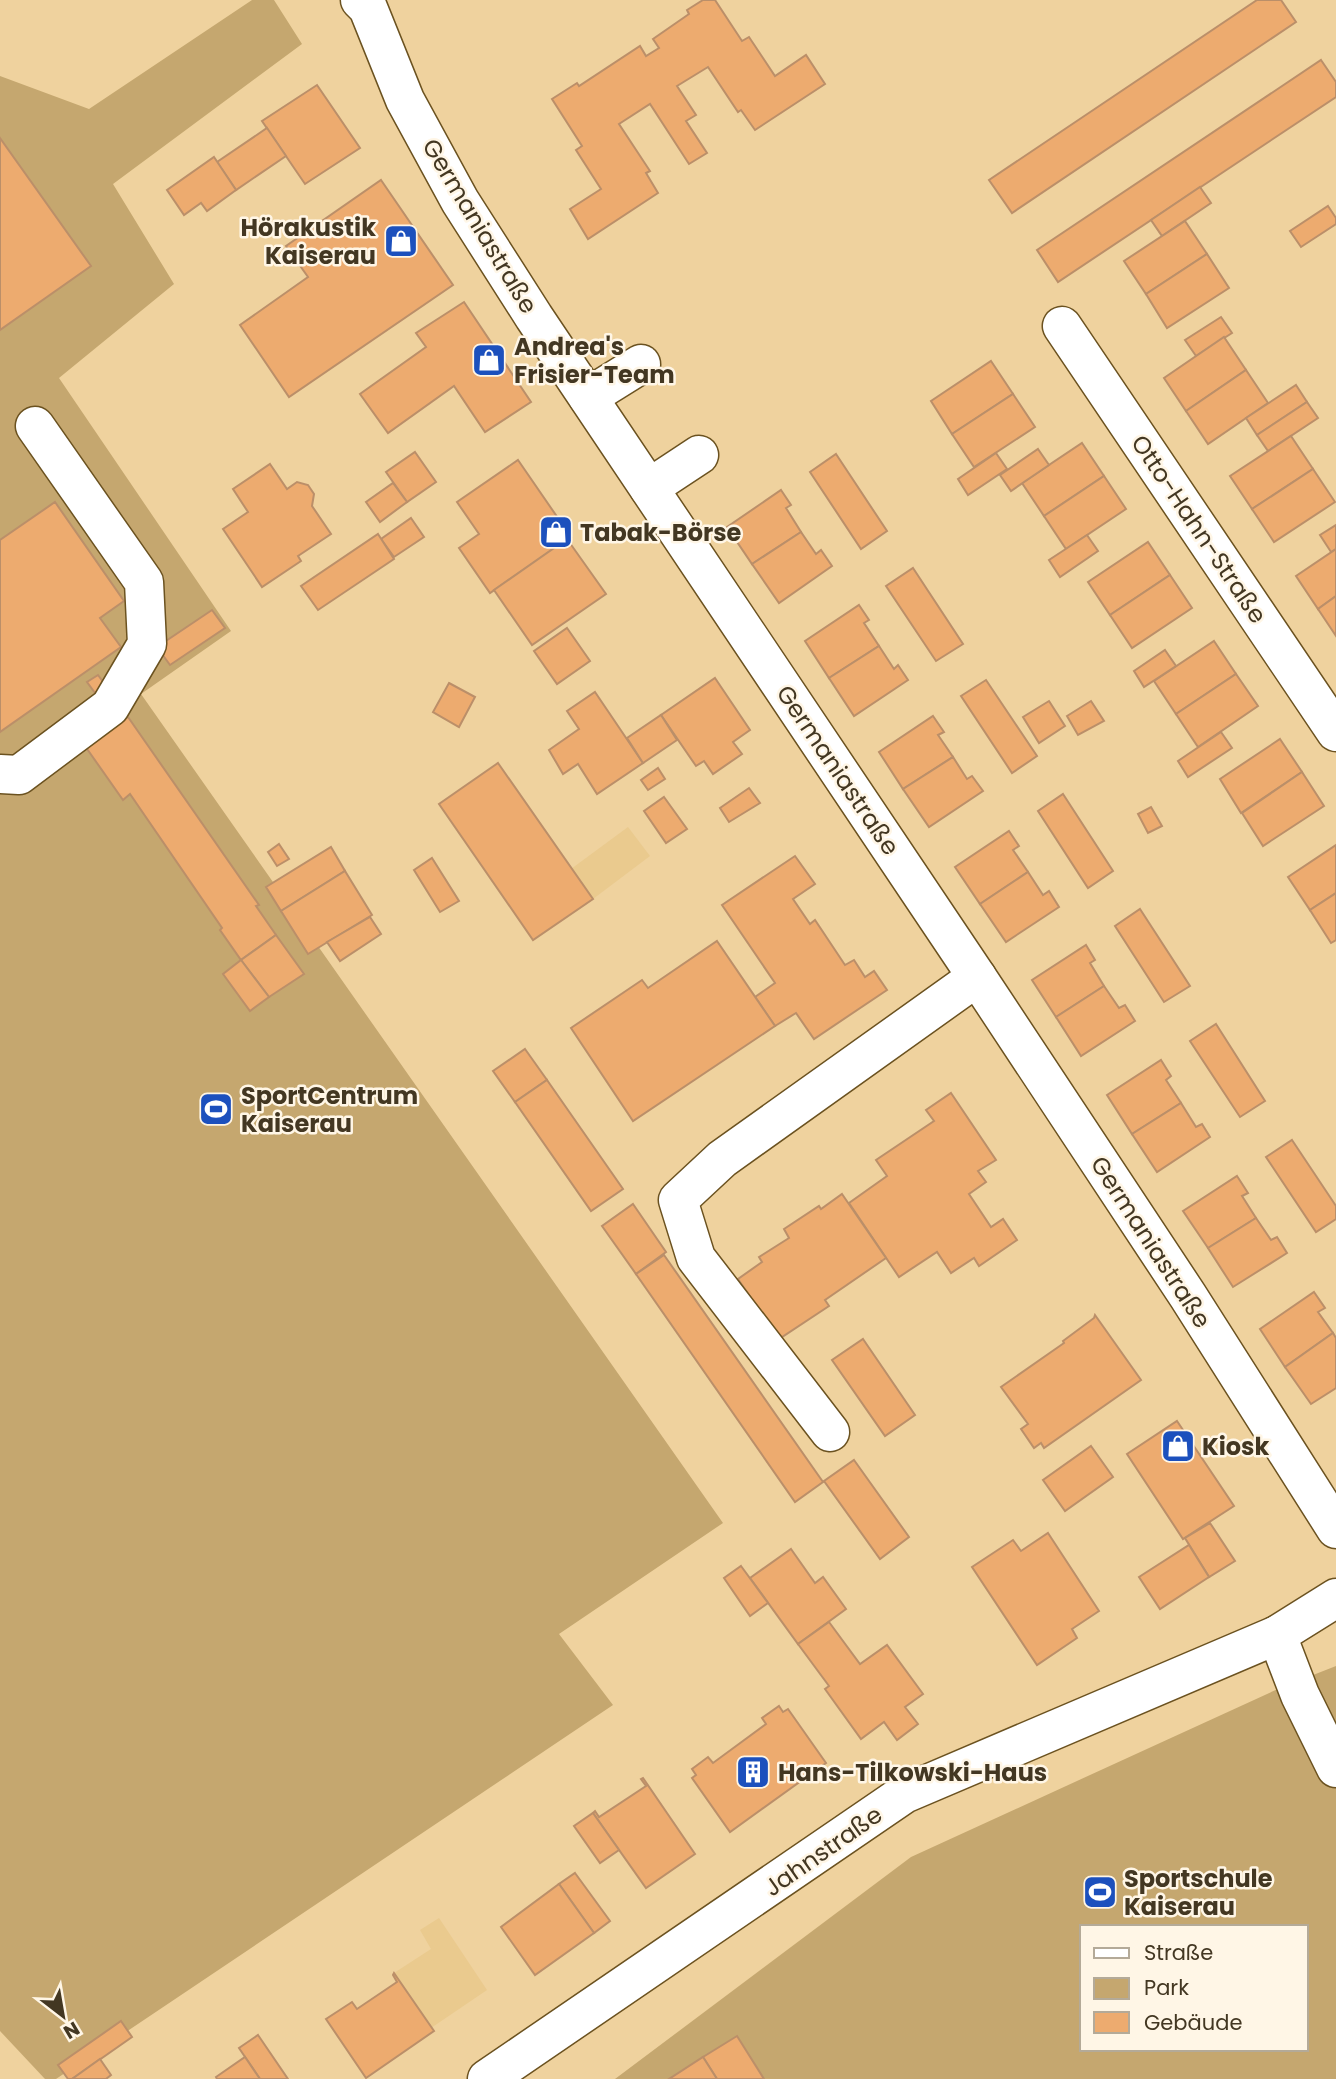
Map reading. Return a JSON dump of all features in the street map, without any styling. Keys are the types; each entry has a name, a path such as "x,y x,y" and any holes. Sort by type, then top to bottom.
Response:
{"street":[{"name":"Germaniastraße","path":"369,3 405,100 460,201 587,397 1188,1296 1336,1529"},
{"name":"Otto-Hahn-Straße","path":"1062,326 1336,732"},
{"path":"587,397 640,364"},
{"path":"0,774 19,775 110,707 147,644 144,582 36,426"},
{"path":"649,488 699,455"},
{"path":"830,1432 696,1258 678,1200 722,1159 977,977"},
{"name":"Jahnstraße","path":"487,2079 904,1794 1277,1634 1336,1598"},
{"path":"1277,1634 1300,1695 1336,1768"}],"shaded area":[{"path":"628,827 650,856 593,899 571,869"},
{"path":"439,1918 487,1990 431,2028 394,1973 431,1949 420,1930"}],"green space":[{"name":"SportCentrum Kaiserau","path":"252,0 274,0 302,44 113,184 174,284 59,378 231,631 141,694 723,1523 559,1634 613,1705 56,2079 45,2079 0,2031 0,76 89,109"},
{"name":"Sportschule Kaiserau","path":"1336,1666 1336,2079 615,2079 911,1857 1280,1688"}],"building":[{"path":"703,0 715,0 742,41 749,37 775,76 806,55 825,84 755,130 741,110 738,112 708,67 677,86 696,115 686,121 707,153 689,164 650,104 619,124 650,171 646,173 658,193 588,239 570,209 601,189 576,150 582,146 552,99 577,83 579,86 640,46 646,56 659,48 653,39 689,14 687,10"},
{"path":"1257,0 1281,0 1296,22 1012,213 989,180"},
{"path":"1321,60 1336,82 1336,97 1058,282 1037,250"},
{"path":"317,85 360,148 305,184 262,121"},
{"path":"267,128 286,156 236,190 217,162"},
{"path":"0,138 91,266 0,330"},
{"path":"214,157 236,190 207,211 201,203 184,215 167,190"},
{"path":"381,180 453,285 289,397 240,325 308,277 286,246"},
{"path":"1200,187 1211,203 1162,236 1151,220"},
{"path":"1328,206 1336,218 1336,224 1301,247 1290,231"},
{"path":"1185,221 1207,254 1146,294 1124,261"},
{"path":"1207,254 1229,288 1167,328 1146,294"},
{"path":"464,302 531,402 485,432 454,386 388,433 360,394 426,347 416,333"},
{"path":"1221,317 1232,333 1196,356 1185,340"},
{"path":"1224,337 1246,370 1186,411 1164,378"},
{"path":"991,361 1013,394 952,434 931,401"},
{"path":"1246,370 1268,403 1208,444 1186,411"},
{"path":"1296,385 1307,402 1257,435 1246,418"},
{"path":"1013,394 1035,427 974,467 952,434"},
{"path":"1307,402 1318,418 1268,451 1257,435"},
{"path":"1291,436 1313,469 1252,509 1230,476"},
{"path":"1082,443 1104,476 1044,516 1022,483"},
{"path":"1038,449 1049,465 1011,491 1000,475"},
{"path":"415,452 436,482 407,502 386,472"},
{"path":"996,453 1007,469 968,495 958,479"},
{"path":"836,454 887,531 861,549 810,472"},
{"path":"518,460 571,537 490,593 459,548 479,534 457,502"},
{"path":"270,464 287,489 297,482 308,485 314,494 312,506 331,534 298,556 301,561 262,587 223,529 248,512 233,489"},
{"path":"1313,469 1335,502 1274,542 1252,509"},
{"path":"1104,476 1126,509 1066,549 1044,516"},
{"path":"393,483 407,502 380,522 366,502"},
{"path":"781,490 791,505 786,508 801,532 752,564 727,527"},
{"path":"55,502 124,601 100,618 121,647 0,732 0,540"},
{"path":"411,518 424,537 394,557 381,539"},
{"path":"1336,525 1336,549 1331,552 1320,535"},
{"path":"801,532 816,554 821,550 832,566 779,603 752,564"},
{"path":"378,534 394,559 318,610 301,586"},
{"path":"1087,535 1098,551 1060,577 1049,560"},
{"path":"567,539 606,594 532,645 494,590"},
{"path":"1148,542 1170,575 1110,615 1088,582"},
{"path":"1336,549 1336,596 1318,609 1296,576"},
{"path":"913,568 963,644 936,661 886,586"},
{"path":"1170,575 1192,608 1132,648 1110,615"},
{"path":"1336,596 1336,636 1318,609"},
{"path":"859,605 869,620 864,623 879,646 829,678 805,641"},
{"path":"212,610 225,628 170,665 157,647"},
{"path":"567,628 590,661 557,684 534,651"},
{"path":"1214,641 1236,674 1176,714 1154,681"},
{"path":"879,646 894,669 898,665 908,680 854,716 829,678"},
{"path":"1165,650 1176,666 1144,687 1134,671"},
{"path":"1236,674 1258,706 1198,747 1176,714"},
{"path":"98,675 109,690 98,697 87,682"},
{"path":"715,678 750,730 733,742 742,754 713,774 704,761 696,766 661,715"},
{"path":"986,680 1037,756 1012,773 961,696"},
{"path":"449,683 475,697 459,727 433,712"},
{"path":"595,692 643,763 597,794 578,764 563,774 549,750 579,729 567,711"},
{"path":"1049,701 1065,726 1039,743 1023,717"},
{"path":"1091,701 1104,721 1078,735 1067,716"},
{"path":"661,715 677,740 643,763 627,738"},
{"path":"933,716 944,732 938,735 953,757 903,789 879,752"},
{"path":"128,717 259,905 256,906 276,935 241,960 130,794 123,800 85,746"},
{"path":"1221,732 1232,748 1188,777 1178,761"},
{"path":"1280,739 1302,772 1241,813 1220,779"},
{"path":"953,757 967,779 972,776 983,791 929,827 903,789"},
{"path":"498,763 593,899 533,940 439,804"},
{"path":"658,768 665,779 648,790 641,780"},
{"path":"1302,772 1324,806 1263,846 1242,813"},
{"path":"749,788 760,803 729,822 720,808"},
{"path":"1063,794 1113,871 1088,888 1038,811"},
{"path":"664,797 687,829 666,843 644,811"},
{"path":"1151,807 1162,826 1148,833 1138,814"},
{"path":"1009,831 1019,846 1013,850 1028,872 980,904 955,867"},
{"path":"279,844 289,859 277,866 268,852"},
{"path":"1336,845 1336,893 1310,910 1288,877"},
{"path":"331,847 345,871 281,911 266,887"},
{"path":"795,856 815,884 793,899 810,924 815,920 845,965 854,960 865,977 874,971 887,990 814,1039 796,1013 775,1026 755,997 775,983 722,905"},
{"path":"432,858 459,901 440,912 414,870"},
{"path":"345,871 372,915 308,954 281,911"},
{"path":"1028,872 1043,895 1049,891 1059,907 1006,942 980,904"},
{"path":"1336,893 1336,940 1331,943 1310,910"},
{"path":"1140,909 1190,986 1164,1002 1115,926"},
{"path":"370,917 381,934 340,961 327,942"},
{"path":"276,935 304,974 269,997 241,960"},
{"path":"717,941 775,1026 633,1121 571,1028 642,980 648,988"},
{"path":"1086,945 1095,960 1090,963 1104,986 1056,1017 1032,980"},
{"path":"241,960 269,997 250,1011 223,974"},
{"path":"1104,986 1119,1008 1125,1005 1135,1021 1081,1056 1056,1017"},
{"path":"1216,1024 1265,1101 1240,1117 1190,1041"},
{"path":"525,1049 547,1080 515,1102 493,1071"},
{"path":"1161,1060 1171,1076 1166,1080 1181,1103 1132,1134 1107,1095"},
{"path":"547,1080 623,1189 591,1211 515,1102"},
{"path":"951,1093 996,1160 978,1171 986,1182 969,1194 991,1227 1003,1219 1017,1240 979,1266 974,1258 951,1273 937,1252 899,1277 849,1203 887,1176 876,1160 934,1121 926,1110"},
{"path":"1181,1103 1196,1127 1202,1124 1210,1137 1157,1172 1132,1134"},
{"path":"1292,1140 1336,1206 1336,1219 1316,1232 1266,1157"},
{"path":"1237,1176 1248,1193 1242,1196 1256,1218 1208,1248 1183,1211"},
{"path":"842,1194 886,1258 825,1300 829,1306 779,1339 738,1279 762,1262 759,1257 789,1238 784,1229"},
{"path":"633,1204 666,1252 636,1274 602,1226"},
{"path":"1256,1218 1271,1240 1277,1237 1287,1253 1233,1287 1208,1248"},
{"path":"664,1255 823,1482 795,1502 636,1274"},
{"path":"1314,1292 1325,1308 1318,1312 1333,1333 1285,1367 1260,1329"},
{"path":"1095,1315 1141,1380 1044,1448 1041,1443 1034,1448 1021,1429 1028,1424 1001,1387 1064,1343 1063,1341"},
{"path":"1333,1333 1336,1338 1336,1388 1311,1404 1285,1367"},
{"path":"863,1339 915,1415 885,1436 832,1360"},
{"path":"1177,1421 1234,1506 1183,1539 1127,1454"},
{"path":"1091,1446 1113,1477 1065,1511 1043,1480"},
{"path":"854,1460 909,1537 880,1559 824,1481"},
{"path":"1210,1523 1235,1561 1209,1577 1185,1538"},
{"path":"1048,1533 1099,1611 1072,1629 1077,1638 1037,1665 972,1567 1013,1540 1021,1551"},
{"path":"1189,1545 1209,1577 1160,1609 1139,1577"},
{"path":"791,1549 815,1583 823,1577 846,1609 798,1644 750,1578"},
{"path":"741,1566 768,1603 750,1616 724,1578"},
{"path":"829,1622 860,1664 887,1645 923,1694 905,1707 918,1724 897,1740 884,1722 861,1739 825,1689 829,1686 798,1644"},
{"name":"Hans-Tilkowski-Haus","path":"779,1706 783,1712 788,1709 826,1763 730,1832 692,1778 696,1775 692,1769 708,1757 713,1763 766,1724 762,1718"},
{"path":"643,1778 695,1854 646,1888 593,1813 595,1811 599,1817 646,1786 641,1779"},
{"path":"593,1813 619,1850 600,1863 574,1826"},
{"path":"575,1873 610,1921 594,1933 559,1884"},
{"path":"559,1884 594,1933 535,1975 501,1927"},
{"path":"394,1973 434,2031 366,2078 326,2019 352,2002 357,2009 397,1982"},
{"path":"121,2021 132,2037 72,2079 68,2079 58,2065"},
{"path":"258,2035 288,2079 260,2079 239,2048"},
{"path":"737,2036 764,2079 717,2079 703,2057"},
{"path":"245,2057 260,2079 217,2079 216,2077"},
{"path":"703,2057 717,2079 669,2079"},
{"path":"100,2059 111,2075 106,2079 72,2079"}],"place":[{"name":"Hörakustik Kaiserau","path":"401,241"},
{"name":"Andrea's Frisier-Team","path":"489,360"},
{"name":"Tabak-Börse","path":"556,532"},
{"name":"SportCentrum Kaiserau","path":"216,1109"},
{"name":"Kiosk","path":"1178,1446"},
{"name":"Hans-Tilkowski-Haus","path":"753,1772"},
{"name":"Sportschule Kaiserau","path":"1100,1892"}]}
